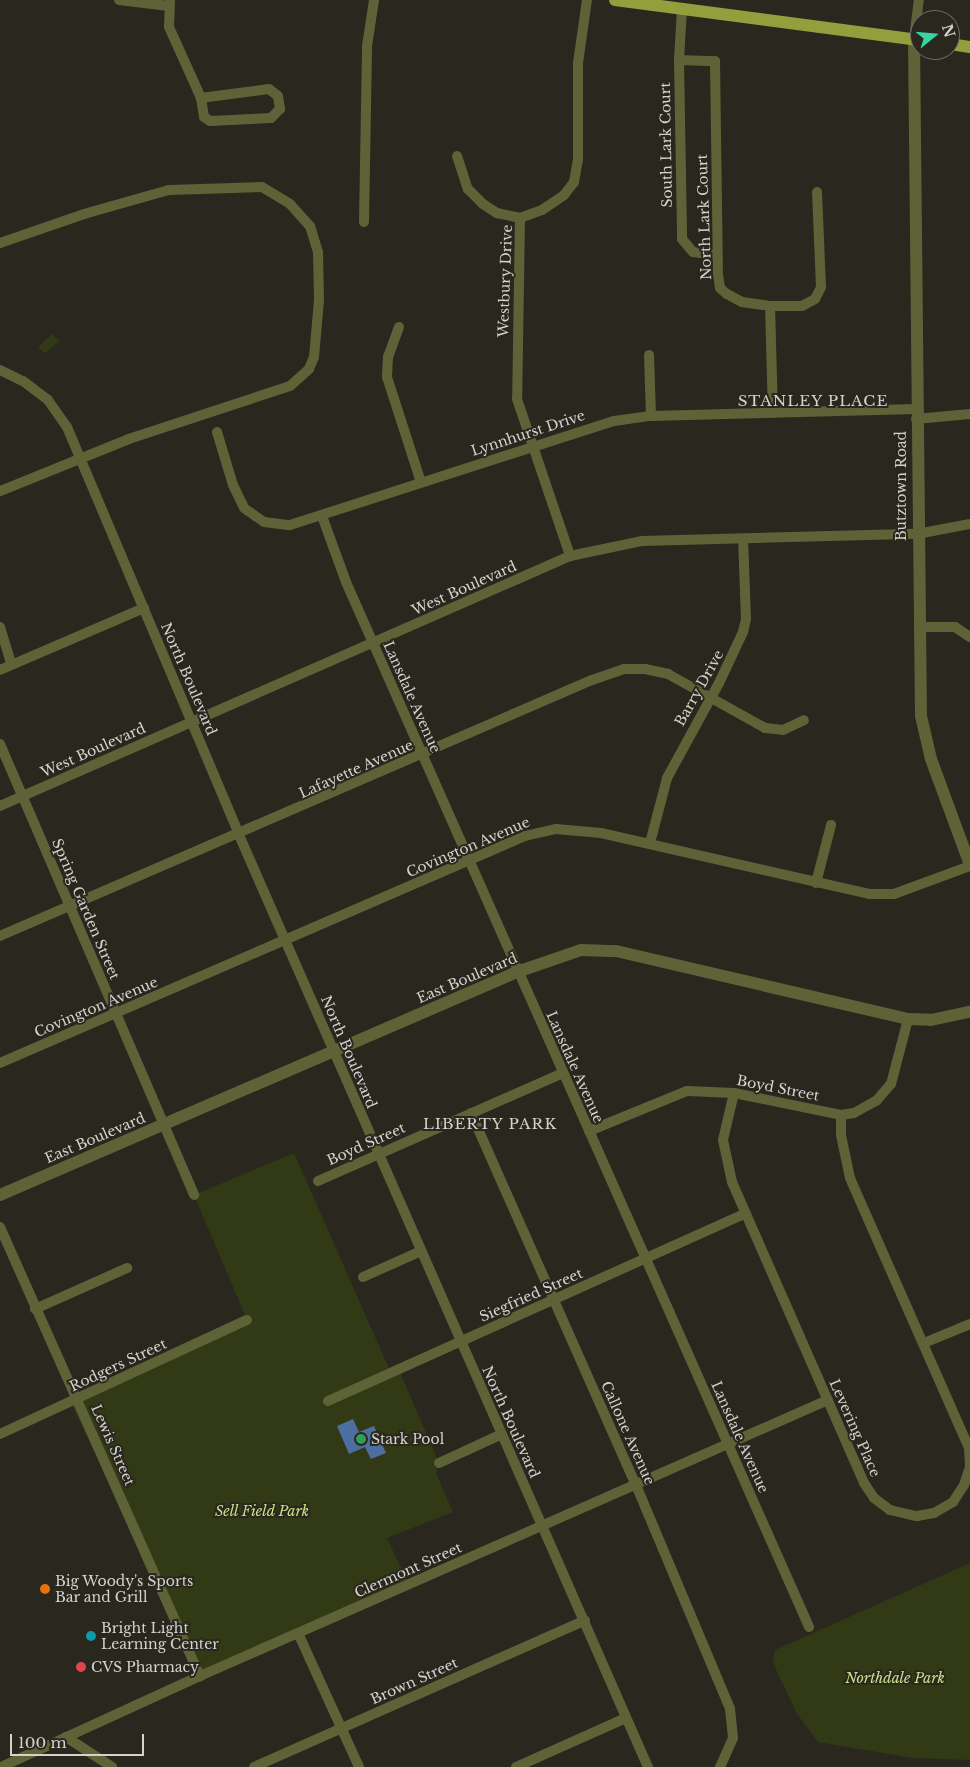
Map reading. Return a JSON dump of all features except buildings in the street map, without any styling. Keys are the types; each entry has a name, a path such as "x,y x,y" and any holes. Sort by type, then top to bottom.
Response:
{"main road":[{"path":"615,0 910,39"}],"street":[{"path":"119,0 169,3 169,27 201,98 204,118 210,121 271,118 280,109 278,96 269,89 201,98"},
{"path":"364,222 367,46 374,0"},
{"name":"Westbury Drive","path":"570,556 532,446 516,385 520,218 553,204 574,182 578,159 578,63 587,0"},
{"name":"South Lark Court","path":"682,9 679,60 682,239 686,248 698,255 717,255"},
{"name":"North Lark Court","path":"679,60 715,61 717,255 720,288 726,294 742,302 770,306 802,306 819,294 817,192"},
{"name":"Butztown Road","path":"917,60 916,534 921,716 925,738 970,866"},
{"path":"457,156 464,182 474,196 497,213 520,218"},
{"path":"0,243 69,219 169,190 246,186 262,187 283,199 305,218 314,236 318,252 317,344 309,369 300,378 272,394 129,439 80,457 3,490"},
{"path":"770,306 773,414"},
{"path":"399,327 388,357 387,377 421,482"},
{"path":"649,356 651,416"},
{"name":"North Boulevard","path":"0,370 23,381 48,400 67,427 239,835 648,1767"},
{"name":"Lynnhurst Drive","path":"217,432 238,499 254,518 273,524 290,525 596,425 651,416 970,414"},
{"name":"Lansdale Avenue","path":"322,516 346,582 373,644 517,972 647,1258 809,1628"},
{"name":"West Boulevard","path":"0,806 570,556 642,541 743,540 916,534 970,524"},
{"name":"Barry Drive","path":"650,844 667,778 736,648 746,619 743,540"},
{"path":"0,670 144,608"},
{"path":"0,627 11,664"},
{"path":"919,627 955,628 970,637"},
{"name":"Lafayette Avenue","path":"0,936 239,835 583,684 624,669 663,672 710,699 772,730 788,729 804,720"},
{"name":"Spring Garden Street","path":"0,744 194,1195"},
{"path":"816,883 831,825"},
{"name":"Covington Avenue","path":"0,1063 286,942 525,836 556,829 586,830 870,894 894,894 970,866"},
{"name":"East Boulevard","path":"0,1195 517,972 572,952 616,951 908,1019 931,1020 970,1012"},
{"path":"841,1115 868,1106 885,1092 895,1074 908,1019"},
{"name":"Boyd Street","path":"318,1181 563,1073"},
{"name":"Boyd Street","path":"589,1131 687,1091 734,1093 841,1115"},
{"name":"Levering Place","path":"734,1093 725,1125 723,1147 732,1182 864,1484 881,1505 907,1516 943,1509 953,1502 964,1485 970,1467 969,1448 850,1178 841,1135 841,1115"},
{"name":"Callone Avenue","path":"471,1113 636,1484 730,1709 732,1738 720,1767"},
{"name":"Siegfried Street","path":"328,1401 746,1213"},
{"name":"Lewis Street","path":"0,1227 200,1676"},
{"path":"363,1277 421,1251"},
{"path":"35,1309 126,1268"},
{"name":"Rodgers Street","path":"0,1434 78,1400 248,1320"},
{"path":"924,1343 970,1324"},
{"name":"Clermont Street","path":"1,1767 200,1676 828,1400"},
{"path":"439,1463 502,1434"},
{"name":"Brown Street","path":"254,1767 585,1620"},
{"path":"298,1633 359,1767"},
{"path":"516,1767 626,1718"},
{"path":"66,1737 112,1767"}],"green space":[{"path":"52,334 60,341 45,353 38,347"},
{"name":"Sell Field Park","path":"294,1153 391,1373 399,1370 439,1463 436,1473 453,1512 387,1538 409,1585 200,1676 71,1403 247,1320 194,1195"},
{"name":"Northdale Park","path":"970,1563 970,1760 913,1758 818,1742 797,1714 773,1663 775,1650"}],"water":[{"name":"Stark Pool","path":"353,1419 359,1432 374,1426 386,1453 371,1459 365,1447 349,1454 337,1426"}],"place":[{"name":"Stark Pool","path":"361,1439"},
{"name":"Big Woody's Sports Bar and Grill","path":"45,1589"},
{"name":"Bright Light Learning Center","path":"91,1636"},
{"name":"CVS Pharmacy","path":"81,1667"}],"district":[{"name":"STANLEY PLACE","path":"813,401"},
{"name":"LIBERTY PARK","path":"490,1124"}]}
